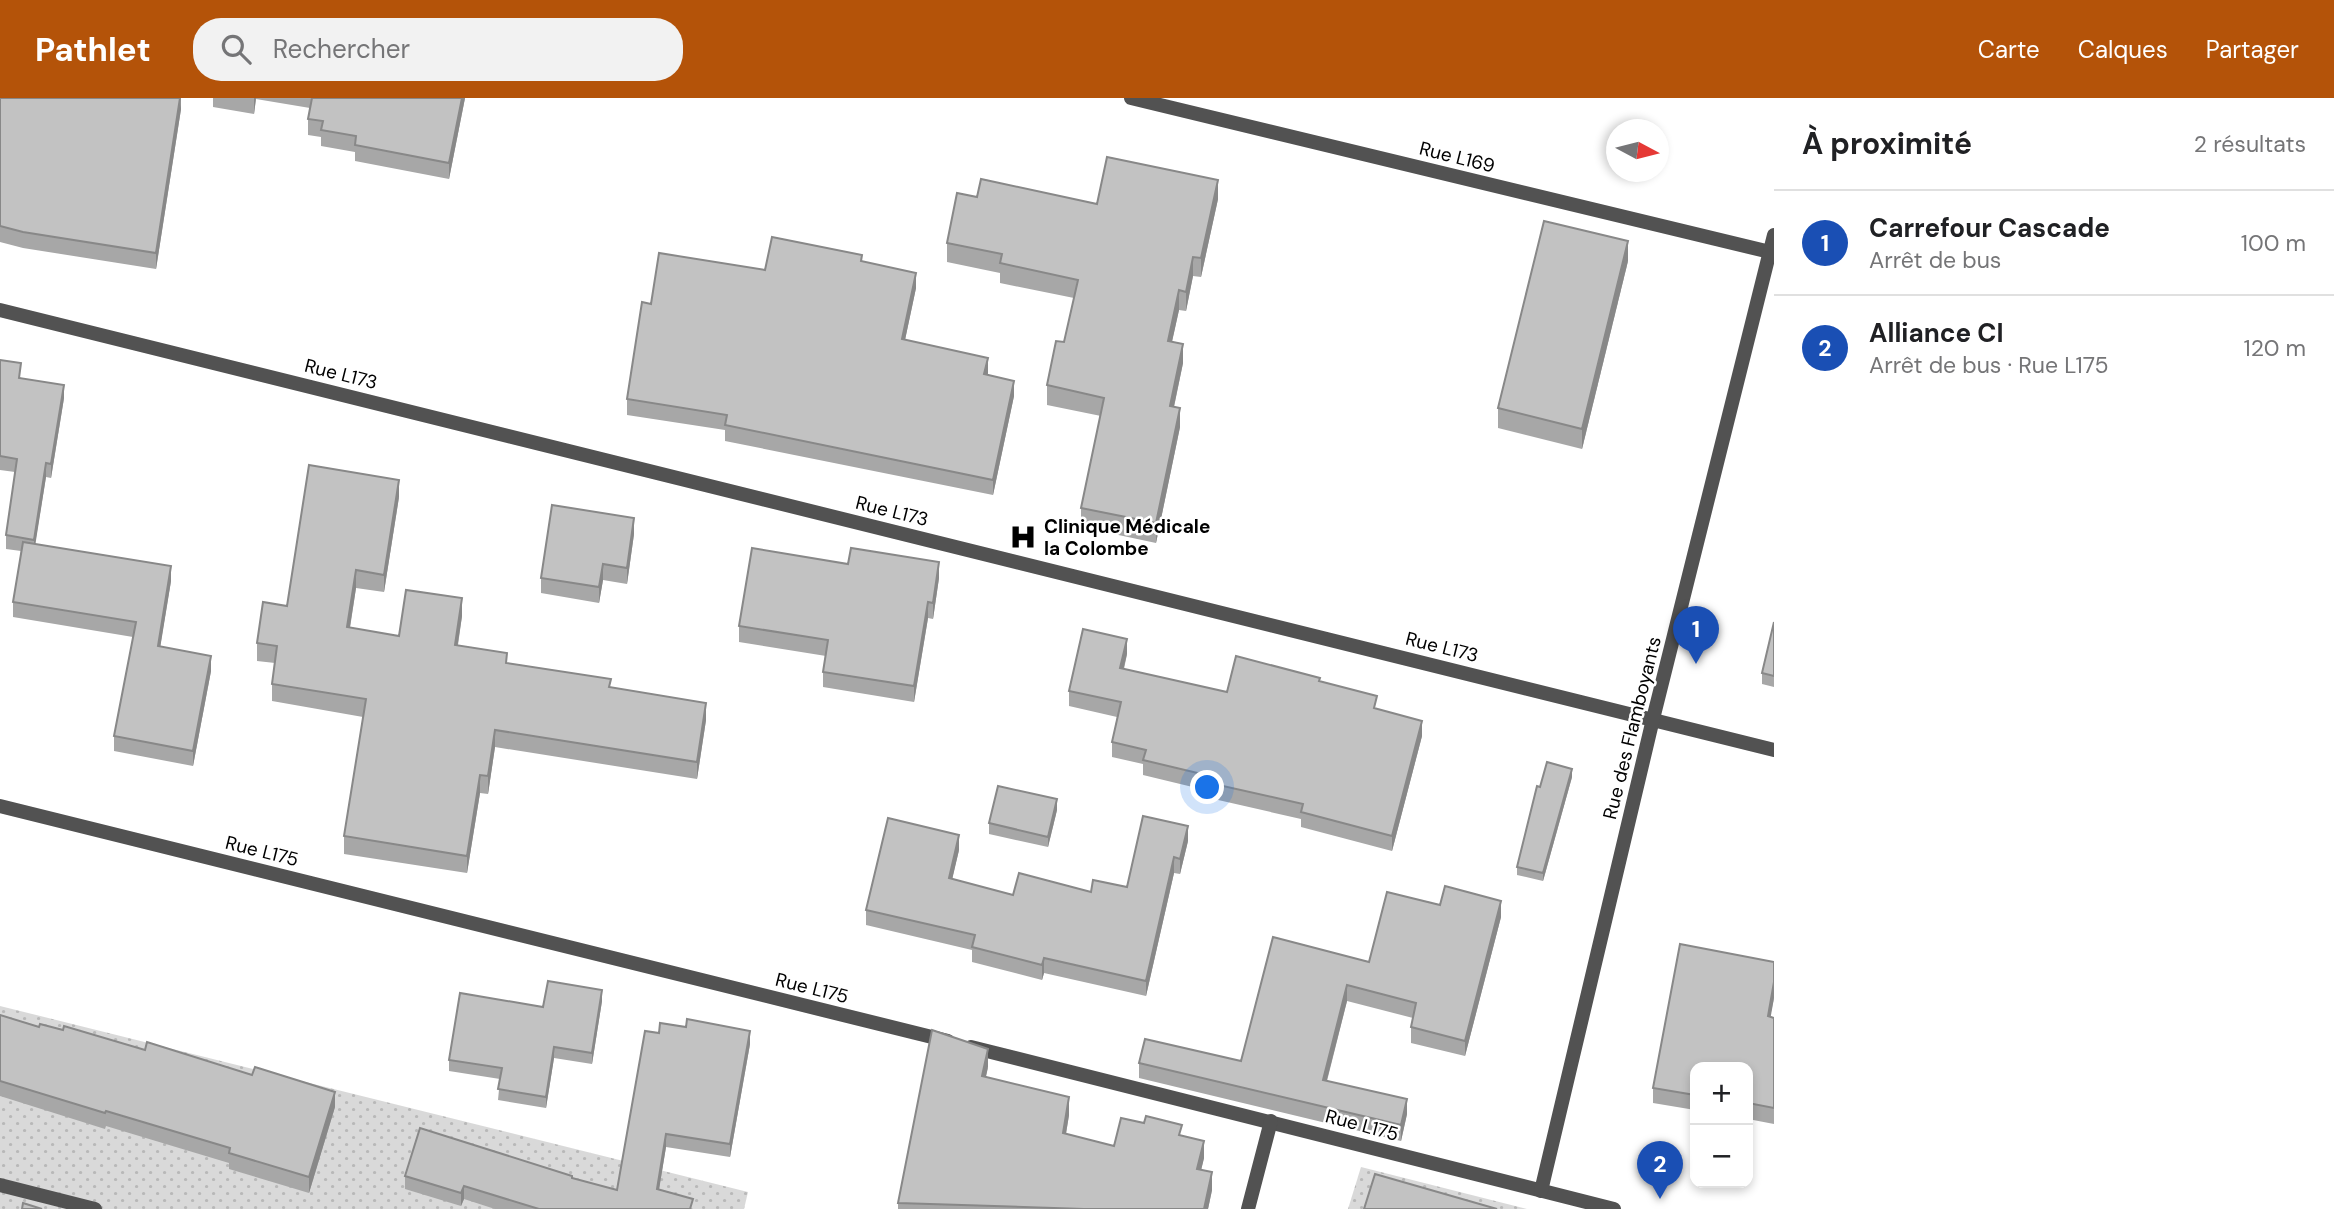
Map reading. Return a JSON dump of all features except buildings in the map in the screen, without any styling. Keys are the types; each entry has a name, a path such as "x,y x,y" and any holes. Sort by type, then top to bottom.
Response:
{"street":[{"name":"Rue L169","path":"1131,98 1772,252"},
{"name":"Rue des Flamboyants","path":"1541,1191 1653,719 1772,252 1774,235"},
{"name":"Rue L173","path":"0,310 1774,750"},
{"name":"Rue L175","path":"0,806 1271,1121 1614,1209"},
{"path":"1248,1209 1271,1121"},
{"path":"0,1185 95,1209"}],"shaded area":[{"path":"0,1006 748,1192 744,1209 0,1209"},
{"path":"1361,1167 1527,1209 1348,1209"}],"place":[{"name":"Clinique Médicale la Colombe","path":"1023,537"},
{"name":"Carrefour Cascade","path":"1696,664"},
{"name":"Alliance CI","path":"1660,1199"}]}
